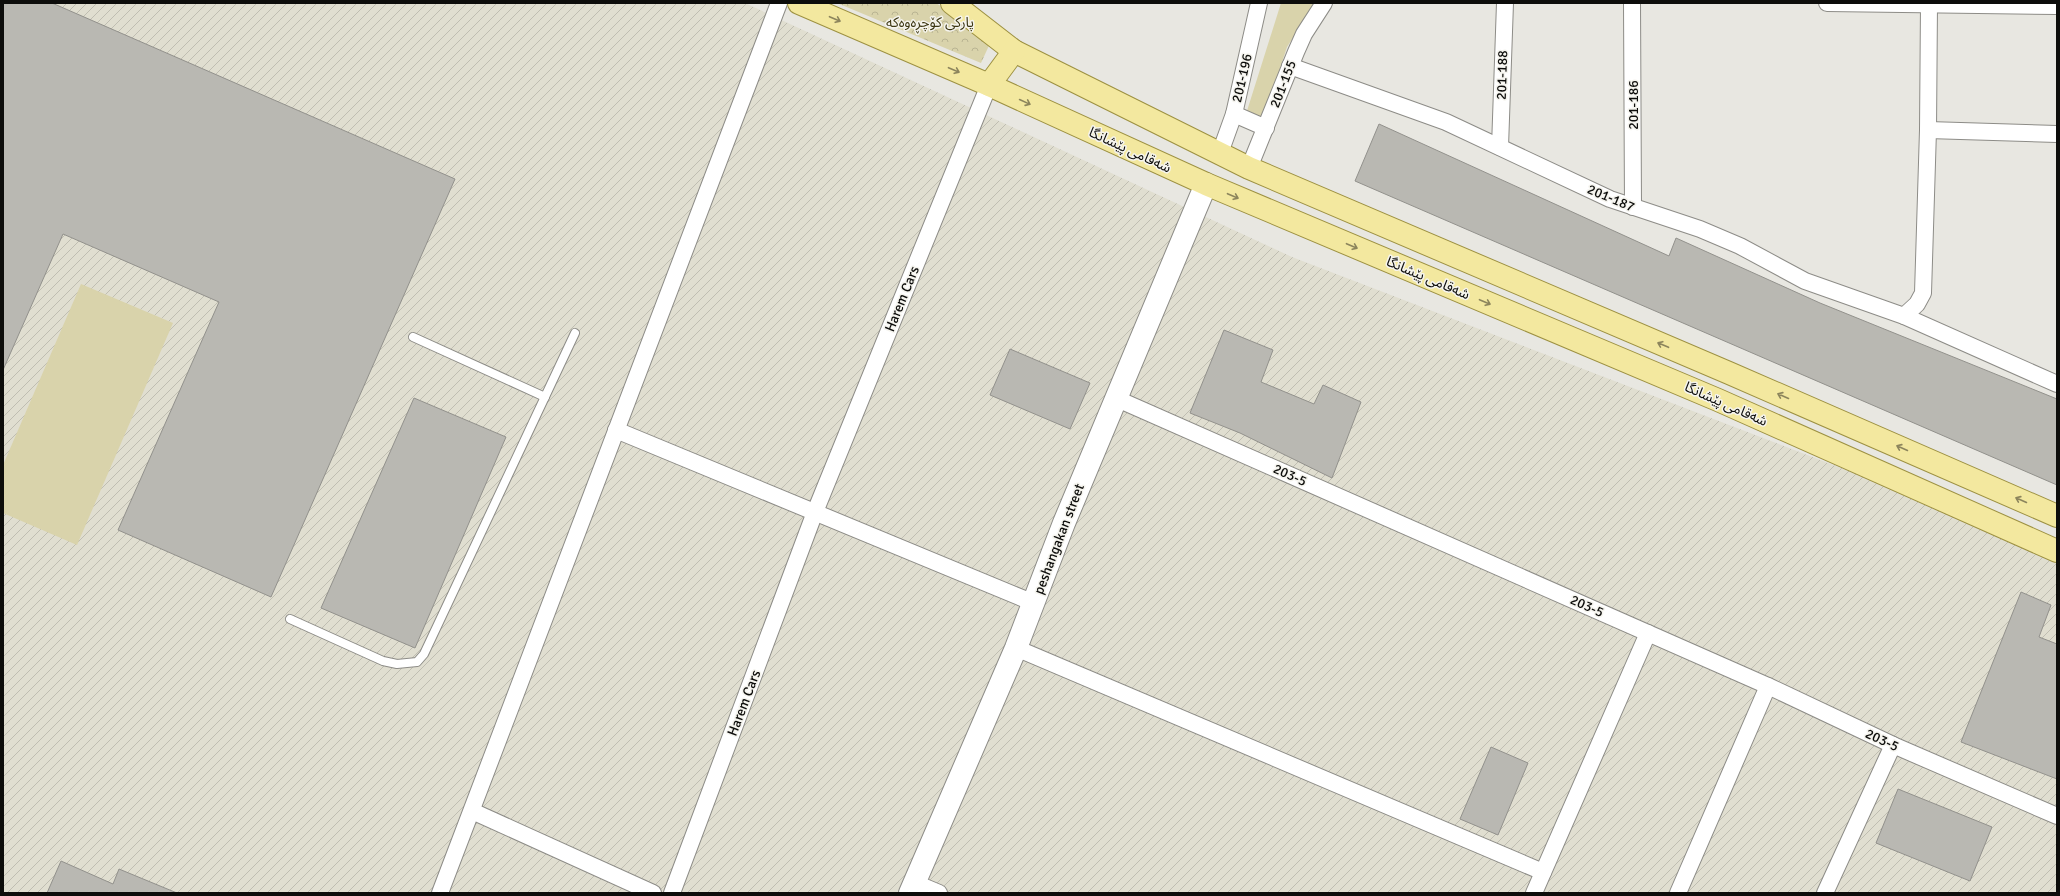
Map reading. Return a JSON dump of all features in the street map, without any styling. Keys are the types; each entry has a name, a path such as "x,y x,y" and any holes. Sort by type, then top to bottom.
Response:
{"main road":[{"name":"شەقامی پێشانگا","path":"799,3 990,86 1206,184 1718,400 2057,551"},
{"name":"شەقامی پێشانگا","path":"952,3 1014,51 1249,168 1729,373 2057,516"},
{"path":"990,86 1014,51"},
{"path":"1718,400 1729,373"}],"street":[{"path":"440,893 779,3"},
{"name":"201-196","path":"1220,153 1234,114 1260,3"},
{"name":"201-155","path":"1249,168 1304,34 1324,3"},
{"name":"201-188","path":"1500,147 1505,3"},
{"name":"201-186","path":"1632,3 1633,207"},
{"path":"1827,3 2057,6"},
{"path":"1904,316 1917,304 1923,293 1928,130 1929,4"},
{"name":"201-187","path":"1290,66 1418,111 1500,147 1610,199 1700,229 1740,246 1805,281 1904,316 2057,384"},
{"name":"Harem Cars","path":"672,893 815,512 990,86"},
{"path":"1234,114 1266,128"},
{"path":"1928,130 2057,134"},
{"name":"peshangakan street","path":"912,888 1016,648 1064,523 1115,398 1206,184"},
{"name":"203-5","path":"1115,398 1768,686 1893,745 2057,816"},
{"path":"616,430 1034,603"},
{"path":"1534,893 1648,633"},
{"path":"1016,648 1543,872"},
{"path":"1678,893 1768,686"},
{"path":"1825,893 1893,745"},
{"path":"472,811 653,893"},
{"path":"912,888 939,893"}],"lane":[{"path":"290,619 383,661 397,664 417,662 424,654 575,333"},
{"path":"413,337 545,397"}],"shaded area":[{"path":"3,3 745,3 1292,257 2057,551 2057,893 3,893"}],"green space":[{"name":"پارکی کۆچڕەوەکە","path":"837,3 936,3 992,39 981,63"},
{"path":"1281,3 1315,3 1287,47 1264,117 1246,114"},
{"path":"81,284 173,323 77,545 3,513 3,465"}],"building":[{"path":"3,3 52,3 455,179 271,597 118,530 219,302 63,234 3,370"},
{"path":"1379,124 1669,256 1676,238 1820,303 2057,399 2057,485 1355,181"},
{"path":"1224,330 1273,350 1261,382 1314,404 1323,385 1361,402 1332,478 1240,433 1190,413"},
{"path":"1010,349 1090,383 1070,429 990,395"},
{"path":"414,398 506,437 415,648 321,608"},
{"path":"2021,592 2051,605 2039,637 2057,644 2057,779 1961,742"},
{"path":"1491,747 1528,763 1498,835 1460,819"},
{"path":"1898,789 1992,827 1970,881 1876,843"},
{"path":"61,861 113,884 119,869 177,893 47,893"}]}
